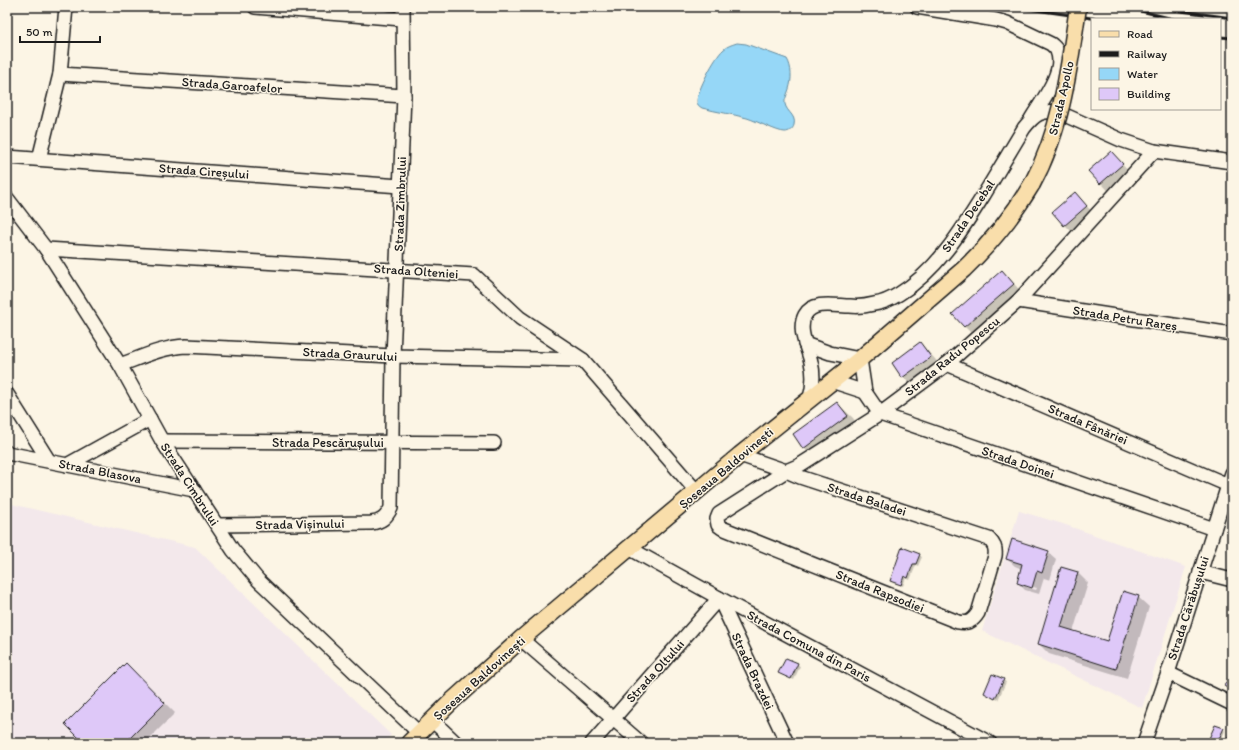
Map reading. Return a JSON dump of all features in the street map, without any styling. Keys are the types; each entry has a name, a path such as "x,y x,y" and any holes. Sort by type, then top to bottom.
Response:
{"main road":[{"name":"Strada Apollo","path":"1032,184 1050,146 1059,114 1070,68 1078,7"},
{"name":"Șoseaua Baldovinești","path":"414,738 521,639 740,455 860,359 964,269 980,254 1009,220 1032,184"}],"street":[{"path":"40,159 60,74 66,7"},
{"path":"254,7 402,13"},
{"name":"Strada Decebal","path":"810,398 813,374 812,364 805,344 802,324 805,315 810,309 819,306 862,306 886,301 911,286 924,274 946,251 964,226 1024,128 1047,94 1058,70 1059,61 1057,49 1041,38 996,20 917,7"},
{"name":"Strada Zimbrului","path":"383,519 387,516 391,508 393,356 404,96 402,13"},
{"name":"Strada Garoafelor","path":"60,74 404,96"},
{"name":"Strada Decebal","path":"1030,120 1042,112 1058,112 1121,140 1154,151 1232,162"},
{"name":"Strada Radu Popescu","path":"717,519 720,514 786,471 800,465 880,414 947,364 1018,301 1154,151"},
{"name":"Strada Cireșului","path":"7,157 400,186"},
{"name":"Strada Cimbrului","path":"7,198 46,249 120,365 162,441 233,550 258,580 414,738"},
{"name":"Strada Olteniei","path":"46,249 474,275 520,318 583,360 697,492"},
{"name":"Strada Petru Rareș","path":"1018,301 1232,334"},
{"path":"805,344 830,353 860,359 865,392 880,414"},
{"name":"Strada Graurului","path":"120,365 164,348 180,346 393,356 583,360"},
{"name":"Strada Fânăriei","path":"947,364 1230,479"},
{"path":"831,381 865,392"},
{"path":"7,394 49,461"},
{"name":"Strada Doinei","path":"880,414 1214,529"},
{"path":"67,465 150,419"},
{"name":"Strada Pescărușului","path":"162,441 494,443"},
{"name":"Strada Blasova","path":"7,453 194,490"},
{"name":"Strada Baladei","path":"740,455 989,539 994,544"},
{"name":"Strada Cărăbușului","path":"1144,743 1230,479"},
{"name":"Strada Vișinului","path":"217,525 377,523 383,519"},
{"name":"Strada Rapsodiei","path":"717,519 718,524 722,528 958,622 964,623 974,619 978,613 995,556 996,550 994,544"},
{"name":"Strada Comuna din Paris","path":"628,548 990,743"},
{"path":"1200,572 1232,580"},
{"name":"Strada Oltului","path":"592,743 719,598"},
{"name":"Strada Brazdei","path":"719,598 787,743"},
{"path":"521,639 641,743"},
{"path":"1168,673 1232,704"},
{"path":"432,720 456,743"}],"shaded area":[{"path":"7,503 195,547 391,735 383,743 7,743"},
{"path":"1019,511 1060,523 1186,567 1142,708 982,631"}],"water":[{"path":"737,43 746,44 787,59 791,70 791,78 785,104 794,118 792,129 789,131 781,132 747,118 702,108 699,106 697,101 698,96 707,74 720,54 729,46"}],"building":[{"path":"1111,151 1123,164 1100,184 1088,171"},
{"path":"1075,192 1087,206 1064,226 1052,212"},
{"path":"1002,270 1014,284 964,327 952,314"},
{"path":"920,342 931,357 902,378 892,363"},
{"path":"837,402 848,416 803,449 793,434"},
{"path":"1012,539 1049,551 1042,573 1037,571 1032,588 1017,583 1022,564 1006,559"},
{"path":"902,547 920,554 916,564 913,564 908,578 904,576 901,585 890,581"},
{"path":"1061,567 1078,572 1061,627 1107,641 1123,591 1139,596 1116,669 1038,644"},
{"path":"786,658 798,663 791,679 778,673"},
{"path":"126,663 165,703 125,743 84,743 65,724"},
{"path":"1232,671 1232,691 1224,686"},
{"path":"992,674 1004,679 995,699 984,693"},
{"path":"1215,725 1224,728 1217,743 1207,743"},
{"path":"1232,727 1232,741 1227,739"}],"railway":[{"path":"1015,7 1091,18"},
{"path":"1125,7 1169,18"},
{"path":"1152,7 1232,18"},
{"path":"1213,7 1232,10"},
{"path":"1221,37 1232,38"}]}
